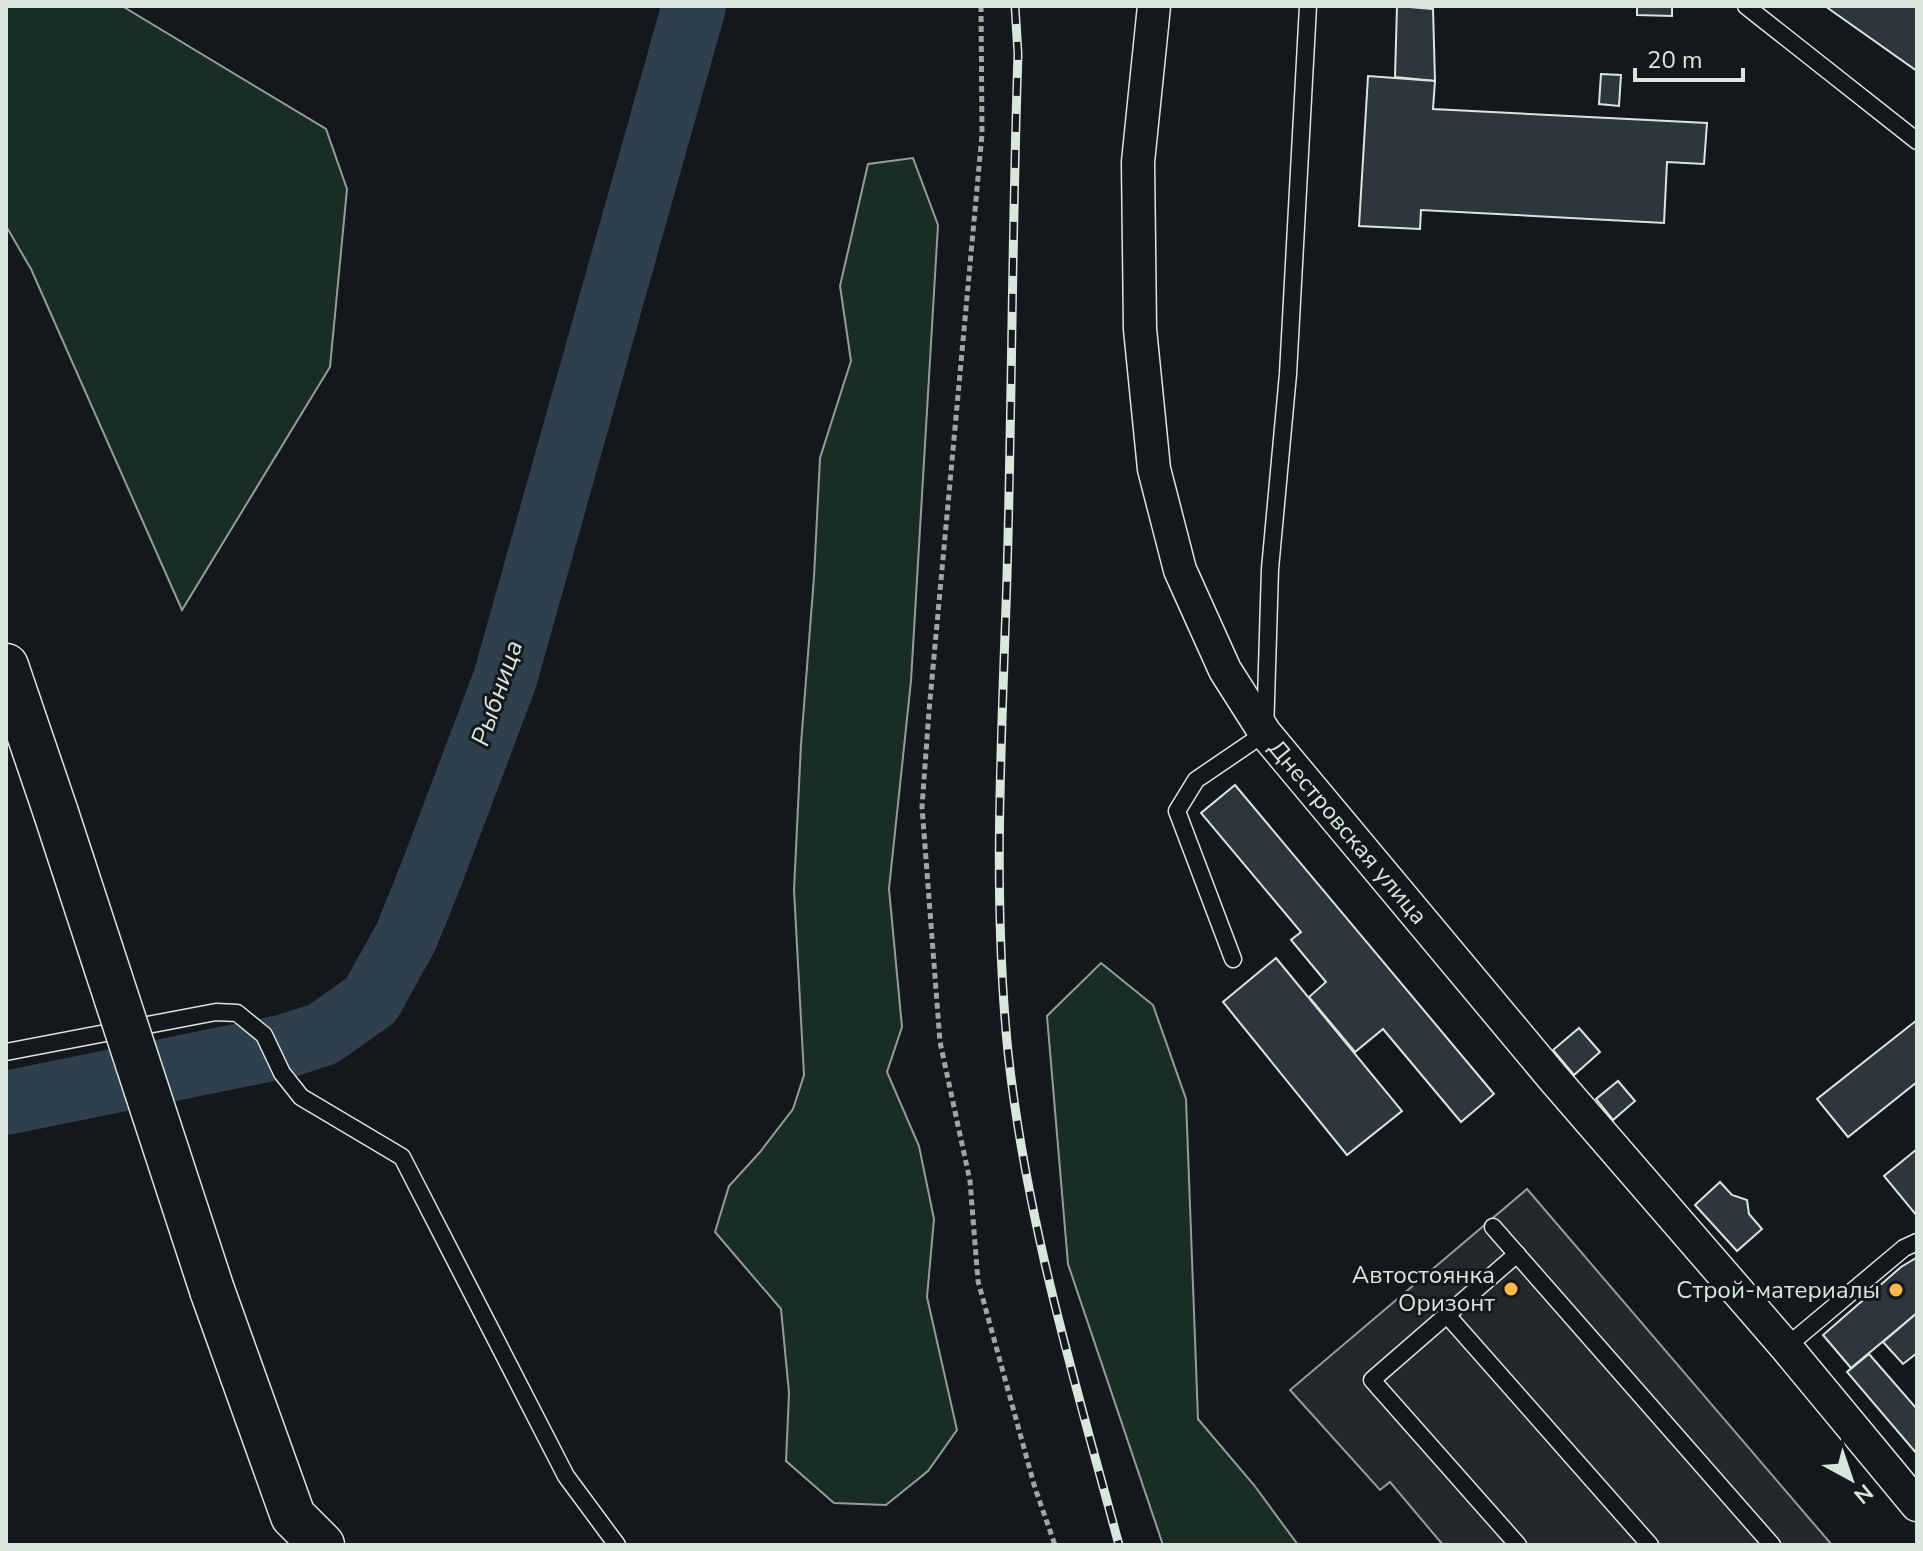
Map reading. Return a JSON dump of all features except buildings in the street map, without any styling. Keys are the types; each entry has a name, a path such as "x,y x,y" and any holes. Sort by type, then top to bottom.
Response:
{"highway":[{"path":"6,666 212,1290 301,1535"}],"street":[{"name":"Днестровская улица","path":"1154,6 1138,162 1140,329 1154,469 1180,570 1225,670 1265,733 1568,1081 1917,1505"}],"lane":[{"path":"1233,959 1177,811 1196,780 1265,733 1270,569 1288,374 1308,6"},
{"path":"1746,6 1917,141"},
{"path":"6,1052 216,1012 237,1013 264,1035 282,1073 301,1097 402,1157 566,1476 617,1545"},
{"path":"1493,1227 1772,1545"},
{"path":"1786,1347 1904,1248 1917,1242"},
{"path":"1517,1254 1372,1380 1518,1545"},
{"path":"1447,1315 1650,1545"}],"path":[{"path":"981,6 982,134 929,711 922,807 924,853 940,1042 970,1181 978,1281 1035,1488 1055,1545"}],"green space":[{"path":"6,6 122,6 326,129 347,189 330,367 182,610 31,269 6,226"},
{"path":"913,158 938,225 911,681 889,889 902,1027 887,1072 919,1146 934,1219 927,1297 957,1430 928,1471 886,1505 834,1503 786,1461 789,1393 781,1309 715,1232 729,1186 793,1109 804,1075 794,890 820,458 851,361 840,286 868,164"},
{"path":"1101,963 1153,1005 1186,1099 1198,1419 1254,1485 1298,1545 1163,1545 1068,1264 1047,1016"}],"shaded area":[{"name":"Автостоянка Оризонт","path":"1527,1189 1832,1545 1443,1545 1390,1482 1380,1490 1290,1390"}],"waterway":[{"name":"Рыбница","path":"6,1103 286,1046 323,1034 371,1000 406,937 505,679 694,6"}],"railway":[{"path":"1015,6 1018,54 999,874 1003,993 1016,1115 1039,1239 1119,1545"}],"place":[{"name":"Автостоянка Оризонт","path":"1511,1289"},
{"name":"Строй-материалы","path":"1896,1290"}]}
